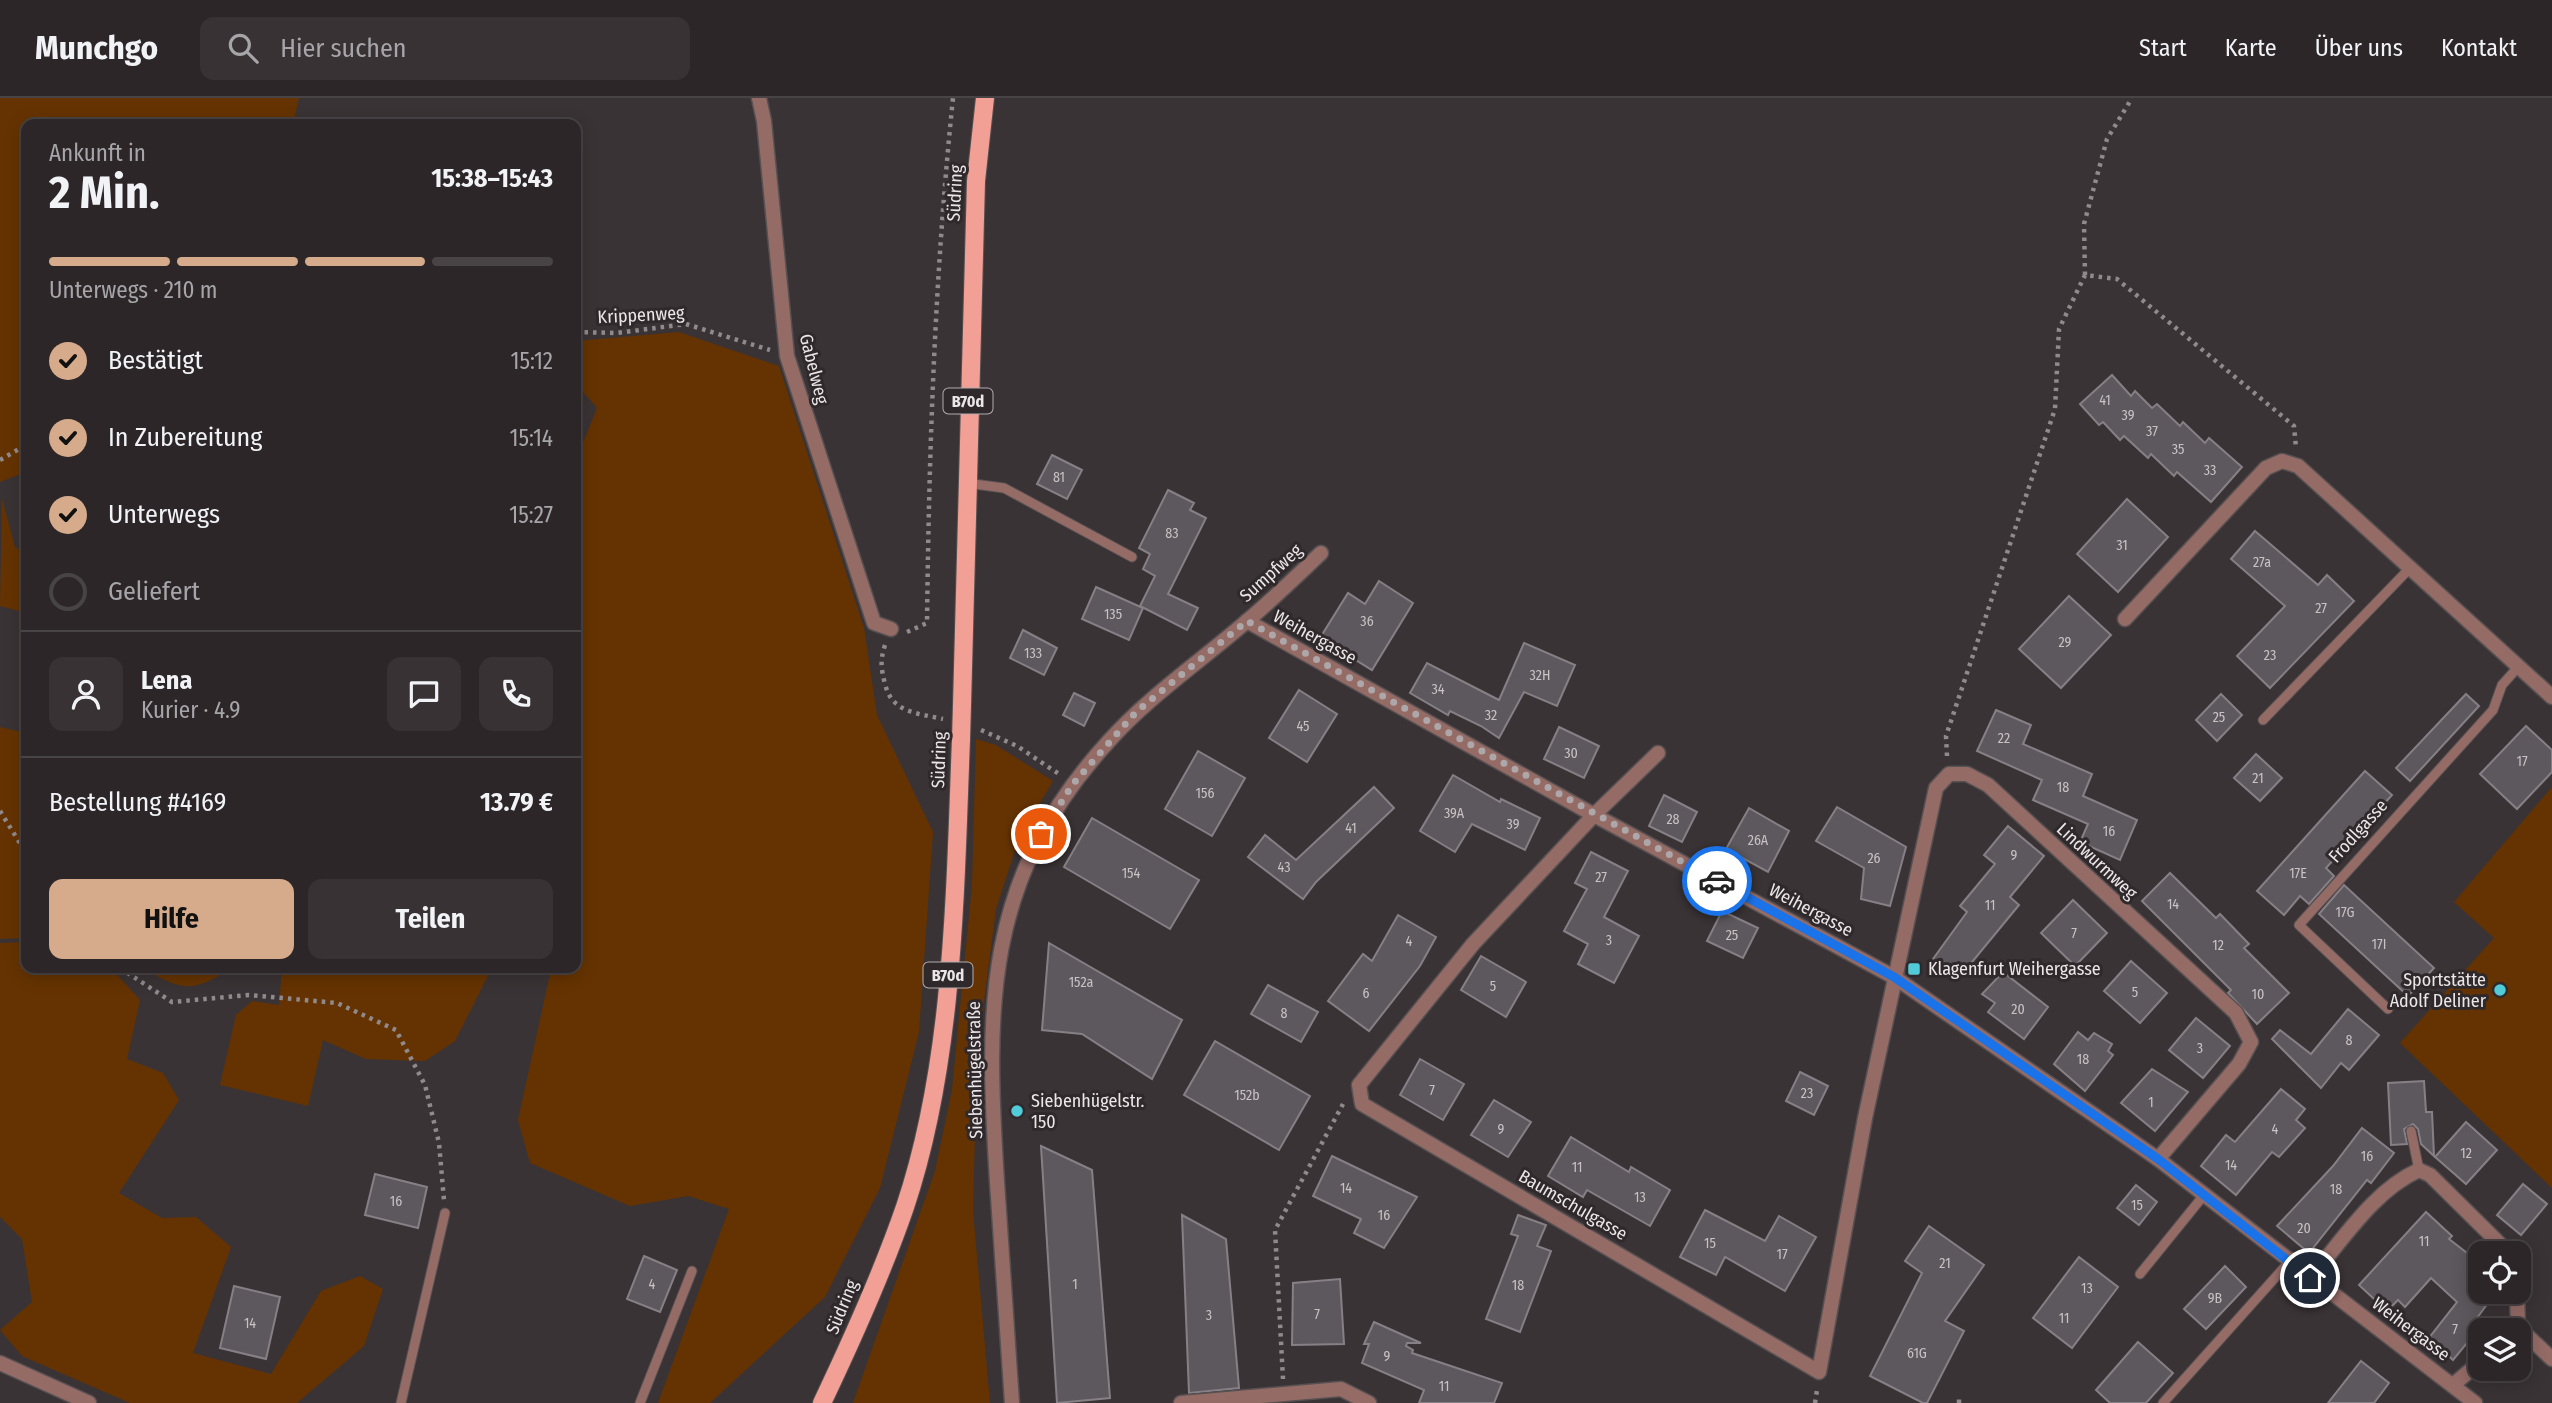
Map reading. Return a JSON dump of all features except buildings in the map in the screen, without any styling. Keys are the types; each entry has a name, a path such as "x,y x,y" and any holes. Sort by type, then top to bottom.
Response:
{"main road":[{"name":"Südring","path":"822,1403 905,1207 930,1110 946,998 956,868 961,739 975,181 985,98"}],"street":[{"name":"Gabelweg","path":"759,98 764,121 787,356 874,623 891,629"},
{"path":"2125,619 2266,468 2282,461 2298,466 2552,697"},
{"name":"Sumpfweg","path":"1247,621 1321,553"},
{"name":"Weihergasse","path":"1247,621 1594,815 1894,977 2158,1159 2475,1403"},
{"name":"Siebenhügelstraße","path":"1012,1403 992,1071 995,978 1011,903 1041,834 1073,784 1107,743 1136,712 1247,621"},
{"path":"1362,1104 1359,1085 1473,944 1594,815 1658,753"},
{"path":"1894,977 1936,788 1949,774"},
{"name":"Lindwurmweg","path":"1949,774 1967,774 1988,785 2236,1013 2251,1042 2239,1064 2158,1159"},
{"name":"Baumschulgasse","path":"1362,1104 1819,1372 1894,977"},
{"path":"2310,1278 2385,1191 2419,1170 2430,1175 2497,1241"},
{"path":"2531,1340 2552,1359"},
{"path":"0,1363 89,1403"},
{"path":"2454,1385 2468,1373"},
{"path":"1181,1403 1341,1389 1368,1403"}],"lane":[{"path":"966,483 1004,488 1132,557"},
{"path":"2263,720 2410,568"},
{"name":"Frodlgasse","path":"2388,1009 2299,925 2493,709 2502,685 2519,666"},
{"path":"2411,1131 2419,1170"},
{"path":"2140,1274 2204,1195"},
{"path":"401,1403 445,1213"},
{"path":"2163,1403 2290,1261"},
{"path":"640,1403 692,1271"}],"path":[{"path":"891,629 908,632 928,623 929,477 940,244 953,98"},
{"path":"1949,774 1945,736 2055,409 2059,329 2085,275 2084,223 2107,139 2132,98"},
{"path":"2085,275 2117,279 2294,426 2298,466"},
{"name":"Krippenweg","path":"581,332 617,332 686,324 787,356"},
{"path":"0,460 21,448"},
{"path":"0,811 21,845"},
{"path":"128,973 172,1002 249,995 337,1003 396,1030 425,1085 439,1143 445,1213"},
{"path":"1284,1394 1275,1230 1343,1103 1362,1104"},
{"path":"1959,1396 1959,1403"}],"shaded area":[{"path":"0,98 299,98 294,119 21,119 21,474 0,482"},
{"path":"679,332 779,366 864,628 877,715 933,832 919,1032 880,1188 825,1297 710,1403 658,1403 729,1209 688,1196 630,1206 530,1163 518,1120 548,973 581,973 581,448 597,408 581,390 581,341"},
{"path":"2,499 15,547 21,551 21,612 0,606"},
{"path":"0,727 21,732 21,938 0,939"},
{"path":"976,739 996,745 1053,781 1019,838 996,909 977,1054 973,1211 990,1403 853,1403 935,1171 952,1090 972,885"},
{"name":"Sportstätte Adolf Deliner","path":"2552,787 2552,1188 2400,1043 2494,938 2454,902"},
{"path":"21,942 21,973 116,973 140,1000 127,1059 163,1073 179,1100 119,1193 162,1218 196,1217 231,1247 193,1353 271,1374 321,1291 360,1276 383,1289 364,1346 297,1403 130,1403 22,1356 0,1330 32,1302 22,1239 0,1217 0,943"},
{"path":"152,973 224,973 196,985 177,985"},
{"path":"282,973 489,973 455,1041 425,1061 366,1059 323,1040 308,1106 220,1085 236,1015 252,1001 279,1005"}],"way so far":[{"path":"1041,834 1073,784 1136,712 1247,621 1717,881"}],"place":[{"name":"Klagenfurt Weihergasse","path":"1914,969"},
{"name":"Sportstätte Adolf Deliner","path":"2500,990"},
{"name":"Siebenhügelstr. 150","path":"1017,1111"}],"route":[{"path":"1717,881 1894,977 2158,1159 2310,1278"}]}
